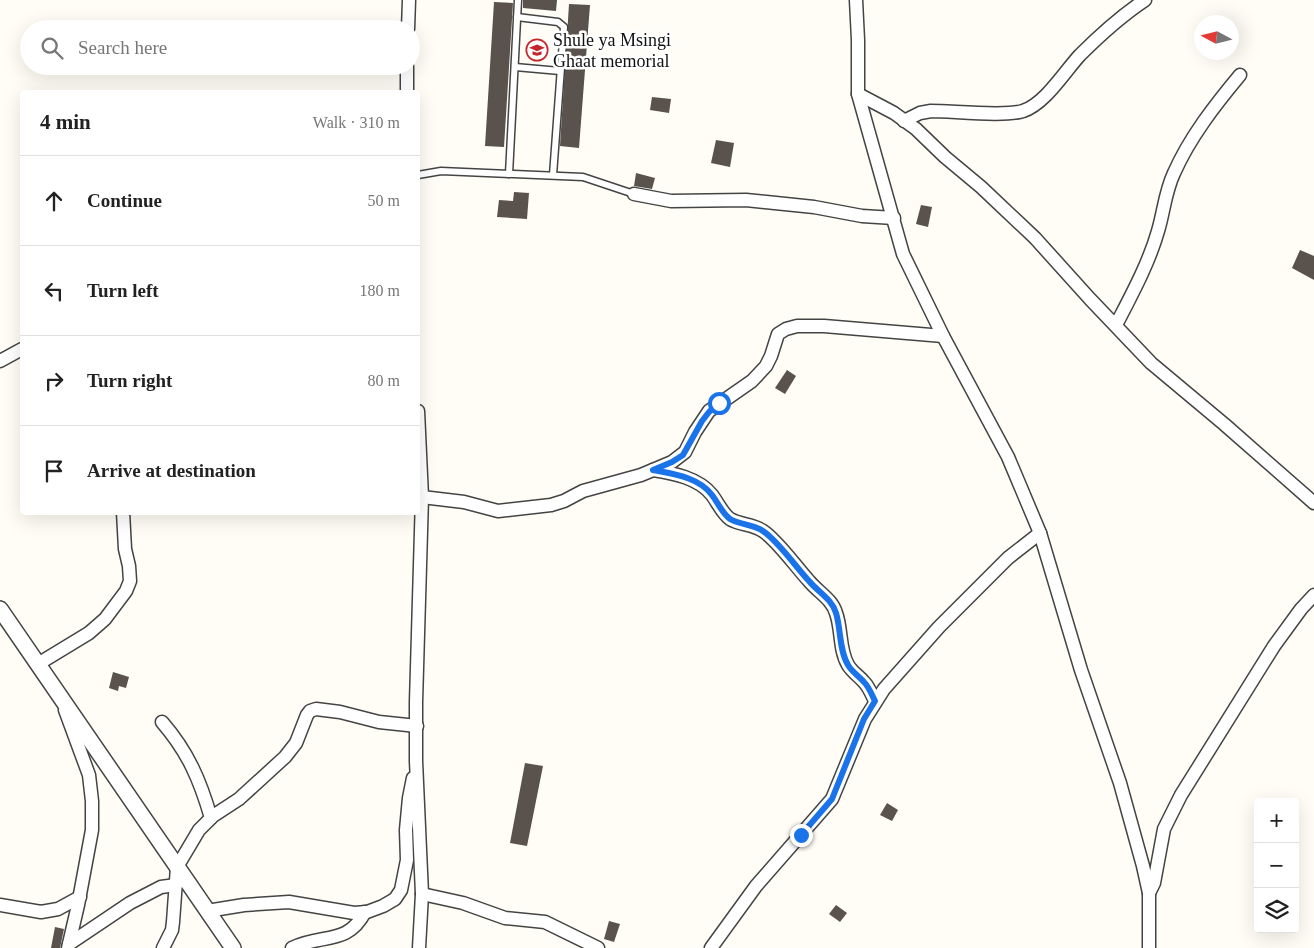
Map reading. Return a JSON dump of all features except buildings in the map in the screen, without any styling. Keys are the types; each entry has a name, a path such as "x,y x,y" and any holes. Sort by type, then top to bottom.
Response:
{"street":[{"path":"408,20 409,0"},
{"path":"856,0 858,94 903,254 943,336 1008,457 1040,533 1081,670 1120,783 1149,893 1149,948"},
{"path":"904,120 920,113 931,111 1004,113 1023,111 1042,98 1097,38 1128,10 1144,0"},
{"path":"407,75 407,90"},
{"path":"1116,325 1152,250 1159,230 1165,196 1185,149 1240,75"},
{"path":"858,94 904,120 981,187 1035,238 1090,300 1151,363 1314,503"},
{"path":"634,194 671,201 746,200 814,207 862,216 894,218"},
{"path":"422,497 464,502 498,511 551,505 564,501 583,491 653,470 672,462 683,455 709,412 752,381 766,366 778,334 786,329 797,326 824,326 943,336"},
{"path":"0,361 20,350"},
{"path":"419,948 422,894 416,761 416,702 422,497 420,454"},
{"path":"653,470 674,474 694,481 710,493 723,513 729,518 737,523 758,528 775,542 811,584 832,604 836,612 848,666 865,682 875,701"},
{"path":"38,664 89,633 105,619 126,591 130,580 125,549 123,515"},
{"path":"711,948 756,886 832,799 864,719 875,701 939,628 1008,558 1040,533"},
{"path":"1149,893 1155,877 1164,828 1181,795 1274,646 1301,609 1314,595"},
{"path":"0,608 233,948"},
{"path":"61,698 89,775 92,801 92,830 69,946"},
{"path":"163,948 172,930 177,868 199,830 211,818 239,799 285,757 296,743 306,715 316,709 340,712 379,722 417,726"},
{"path":"162,722 177,739 187,757 202,788 211,818"},
{"path":"207,911 244,905 289,902 354,913 365,912 383,906 395,899 401,890 407,860 408,798 416,761"},
{"path":"69,946 130,903 161,887 176,885"},
{"path":"422,894 462,903 505,918 545,922 590,947"},
{"path":"0,905 41,912 58,909 80,897"},
{"path":"292,948 308,941 335,937 351,931 365,912"}],"lane":[{"path":"509,174 518,0"},
{"path":"517,17 558,22 563,25 553,175"},
{"path":"515,67 560,71"},
{"path":"420,175 441,171 583,177 634,194"}],"place":[{"name":"Shule ya Msingi Ghaat memorial","path":"537,50"}],"route":[{"path":"719,403 702,421 683,455 653,470 674,474 694,481 710,493 723,513 729,518 737,523 758,528 775,542 811,584 832,604 836,612 848,666 865,682 875,701 864,719 832,799 801,835"}]}
